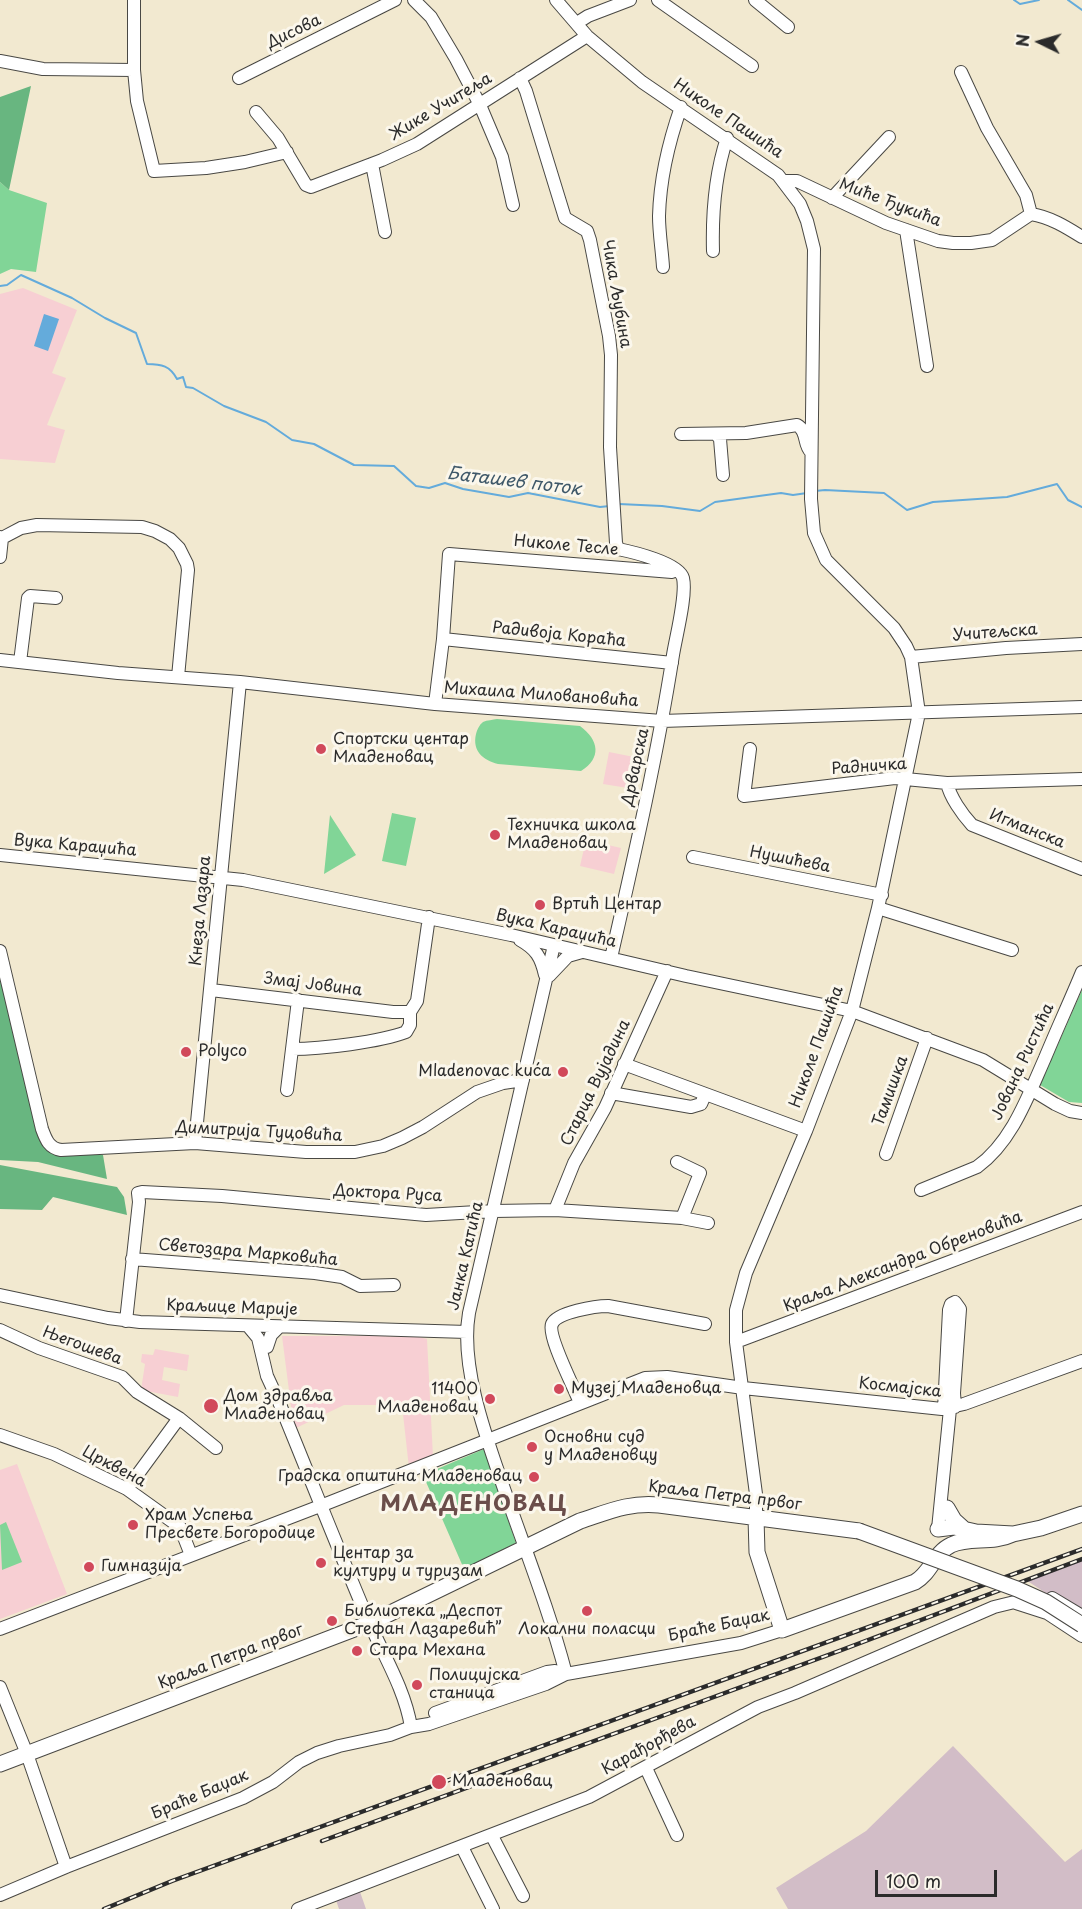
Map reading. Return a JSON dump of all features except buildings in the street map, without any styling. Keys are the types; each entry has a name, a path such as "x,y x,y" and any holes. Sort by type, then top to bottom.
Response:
{"main road":[{"name":"Краља Петра првог","path":"0,1764 369,1623 580,1521 614,1508 631,1505 675,1507 859,1531 1017,1589 1046,1602 1082,1625"},
{"path":"947,1508 964,1535"},
{"name":"Браће Баџак","path":"782,1630 924,1576 938,1555 964,1535 999,1539 1082,1514"},
{"name":"Николе Пашића","path":"756,1518 759,1562 782,1630"},
{"path":"909,1583 929,1557 943,1530 964,1535"}],"street":[{"path":"134,0 134,70 137,101 154,171 206,168 287,152"},
{"name":"Дисова","path":"239,78 395,0"},
{"path":"414,0 431,17 480,105 502,157 513,205"},
{"name":"Николе Пашића","path":"556,0 587,36 642,82 727,138 784,181 800,204 814,249 812,483 814,533 826,560 894,628 906,646 911,657 919,714 882,895 852,1011 806,1131 746,1273 736,1310 736,1342 756,1494 756,1518"},
{"path":"577,23 630,0"},
{"path":"658,0 752,66"},
{"path":"755,0 788,27"},
{"name":"Жике Учитеља","path":"256,112 287,152 306,185 311,186 372,164 417,144 587,36"},
{"path":"0,61 43,69 134,70"},
{"path":"961,72 987,128 1026,195 1031,214 1040,215 1058,223 1082,237"},
{"name":"Чика Љубина","path":"520,78 565,218 587,231 591,240 611,355 610,447 616,543 618,549 644,555 675,568 679,572"},
{"path":"663,267 659,228 661,195 667,158 681,107"},
{"path":"832,198 889,136"},
{"path":"713,251 713,209 727,138"},
{"path":"372,164 385,232"},
{"name":"Миће Ђукића","path":"784,181 797,182 906,230 938,240 962,244 982,242 1001,236 1031,214"},
{"path":"800,204 817,192"},
{"path":"906,230 927,366"},
{"path":"681,434 760,432 797,425 803,430 808,449 813,453"},
{"path":"716,434 720,439 723,475"},
{"path":"0,557 1,537 21,528 37,525 142,527 170,539 182,553 188,570 178,677"},
{"name":"Николе Тесле","path":"443,639 449,554 679,572"},
{"name":"Дрварска","path":"612,958 662,721 682,602 683,579 679,572"},
{"path":"21,662 28,598 30,596 56,598"},
{"path":"435,704 443,639"},
{"name":"Радивоја Кораћа","path":"443,639 672,663"},
{"name":"Учитељска","path":"911,657 1082,644"},
{"name":"Михаила Миловановића","path":"0,660 118,673 240,681 435,704 662,721 1082,707"},
{"name":"Кнеза Лазара","path":"195,1143 240,681"},
{"name":"Радничка","path":"750,749 744,796 895,778 947,783 1082,779"},
{"name":"Игманска","path":"947,783 962,813 972,825 1082,869"},
{"name":"Вука Караџића","path":"0,855 220,876 429,917 852,1011 983,1060 1067,1110 1082,1113"},
{"name":"Нушићева","path":"693,857 882,895"},
{"path":"878,909 1012,950"},
{"path":"292,1049 367,1040 406,1032 410,1025 410,1012 417,1001 429,917"},
{"path":"511,935 534,949 541,958 546,979"},
{"name":"Јанка Катића","path":"554,945 466,1332 475,1392 487,1441 548,1612 566,1674"},
{"name":"Димитрија Туцовића","path":"0,951 42,1129 48,1143 54,1149 195,1143 317,1153 363,1151 393,1142 412,1133 477,1092 503,1083 524,1080"},
{"path":"546,979 568,956 584,952"},
{"name":"Старца Вујадина","path":"555,1210 574,1163 605,1108 655,1002 667,971"},
{"name":"Јована Ристића","path":"921,1190 977,1167 1006,1137 1031,1089 1082,972"},
{"name":"Змај Јовина","path":"211,990 393,1012 410,1012"},
{"path":"287,1090 298,1000"},
{"name":"Тамишка","path":"886,1154 927,1038"},
{"path":"624,1064 806,1131"},
{"path":"611,1093 691,1107 701,1104 705,1095"},
{"path":"677,1162 700,1173 682,1218"},
{"name":"Доктора Руса","path":"132,1259 138,1193 148,1191 426,1215 494,1210 555,1210 682,1218 708,1223"},
{"name":"Краља Александра Обреновића","path":"736,1342 1082,1212"},
{"path":"126,1321 132,1259"},
{"name":"Светозара Марковића","path":"132,1259 315,1273 342,1277 360,1286 394,1285"},
{"name":"Краљице Марије","path":"0,1295 126,1321 466,1332"},
{"path":"943,1530 945,1460 950,1408 949,1310 951,1304 955,1302 960,1309 954,1393 950,1408"},
{"path":"580,1403 552,1332 552,1325 556,1320 576,1311 608,1306 705,1324"},
{"path":"251,1326 260,1332 267,1347 279,1402"},
{"path":"251,1326 258,1338 267,1376 369,1623 406,1705 411,1727"},
{"path":"267,1347 271,1335 279,1327"},
{"name":"Његошева","path":"0,1330 39,1348 122,1377 137,1392 179,1418 216,1448"},
{"name":"Космајска","path":"742,1388 950,1408 1082,1361"},
{"path":"0,1629 652,1377 667,1377 742,1388"},
{"path":"127,1489 179,1418"},
{"name":"Црквена","path":"0,1435 54,1454 127,1489 180,1527 191,1555"},
{"path":"938,1555 947,1508 949,1473 945,1460"},
{"name":"Карађорђева","path":"298,1909 589,1797 758,1707 806,1689 994,1607 1029,1598 1046,1597 1082,1616"},
{"path":"1012,1602 1047,1613 1082,1636"},
{"name":"Браће Баџак","path":"0,1895 243,1798 273,1782 299,1762 317,1753 429,1724 546,1684 566,1674 741,1643 782,1630"},
{"path":"0,1687 27,1754 66,1867"},
{"path":"646,1767 676,1835"},
{"path":"492,1836 523,1896"},
{"path":"462,1847 493,1909"}],"shaded area":[{"path":"23,288 77,310 52,373 66,378 47,425 65,430 55,463 0,459 0,294"},
{"path":"609,752 639,758 634,789 603,784"},
{"path":"586,840 621,848 614,874 580,866"},
{"path":"282,1336 375,1336 427,1339 433,1457 409,1468 402,1405 344,1405 296,1428 292,1414"},
{"path":"155,1349 189,1355 187,1371 164,1367 162,1380 180,1384 178,1397 141,1390 145,1364 141,1362 142,1354 153,1355"},
{"path":"17,1464 67,1594 0,1619 0,1470"},
{"path":"1082,1559 1082,1617 1026,1580"},
{"path":"953,1746 1065,1862 1082,1849 1082,1909 788,1909 776,1888 866,1831"},
{"path":"359,1889 366,1909 339,1909 335,1897"}],"green space":[{"path":"31,86 9,190 0,182 0,97"},
{"path":"0,182 9,190 47,203 36,272 11,269 0,274"},
{"path":"497,719 580,726 591,737 596,749 595,755 588,766 581,771 498,764 480,754 475,740 482,723"},
{"path":"392,813 416,818 406,866 382,861"},
{"path":"330,815 356,855 324,874"},
{"path":"0,967 47,1150 103,1155 107,1179 38,1162 0,1160"},
{"path":"1082,990 1082,1103 1069,1102 1040,1085"},
{"path":"0,1165 117,1187 124,1197 127,1215 53,1197 42,1210 0,1209"},
{"path":"484,1449 516,1543 464,1569 423,1475"},
{"path":"6,1522 22,1562 2,1570 0,1525"}],"water":[{"path":"44,314 59,319 48,351 34,346"}],"waterway":[{"path":"1014,0 1020,4 1039,0"},
{"path":"1068,0 1082,10"},
{"name":"Баташев поток","path":"0,286 7,285 21,275 72,298 136,333 147,364 165,367 177,379 183,377 186,387 193,388 224,406 266,422 292,440 314,444 354,465 394,466 416,486 429,488 445,483 463,489 509,497 528,493 600,507 610,506"},
{"name":"Баташев поток","path":"815,491 884,493 907,510 933,502 1007,497 1057,484 1068,500 1082,507"},
{"name":"Баташев поток","path":"619,504 700,511 715,502 781,493 793,495 807,493"}],"railway":[{"path":"104,1909 172,1881 1082,1549"},
{"path":"322,1841 1082,1559"}],"place":[{"name":"Спортски центар Младеновац","path":"321,749"},
{"name":"Техничка школа Младеновац","path":"495,835"},
{"name":"Вртић Центар","path":"540,905"},
{"name":"Polyco","path":"186,1052"},
{"name":"Mladenovac kuća","path":"563,1072"},
{"name":"Музеј Младеновца","path":"559,1389"},
{"name":"11400 Младеновац","path":"490,1399"},
{"name":"Дом здравља Младеновац","path":"211,1406"},
{"name":"Основни суд у Младеновцу","path":"532,1447"},
{"name":"Градска општина Младеновац","path":"534,1477"},
{"name":"Храм Успења Пресвете Богородице","path":"133,1525"},
{"name":"Центар за културу и туризам","path":"321,1563"},
{"name":"Гимназија","path":"89,1567"},
{"name":"Локални поласци","path":"587,1611"},
{"name":"Библиотека „Деспот Стефан Лазаревић”","path":"332,1621"},
{"name":"Стара Механа","path":"357,1651"},
{"name":"Полицијска станица","path":"417,1685"},
{"name":"Младеновац","path":"439,1782"}],"district":[{"name":"МЛАДЕНОВАЦ","path":"474,1505"}]}
